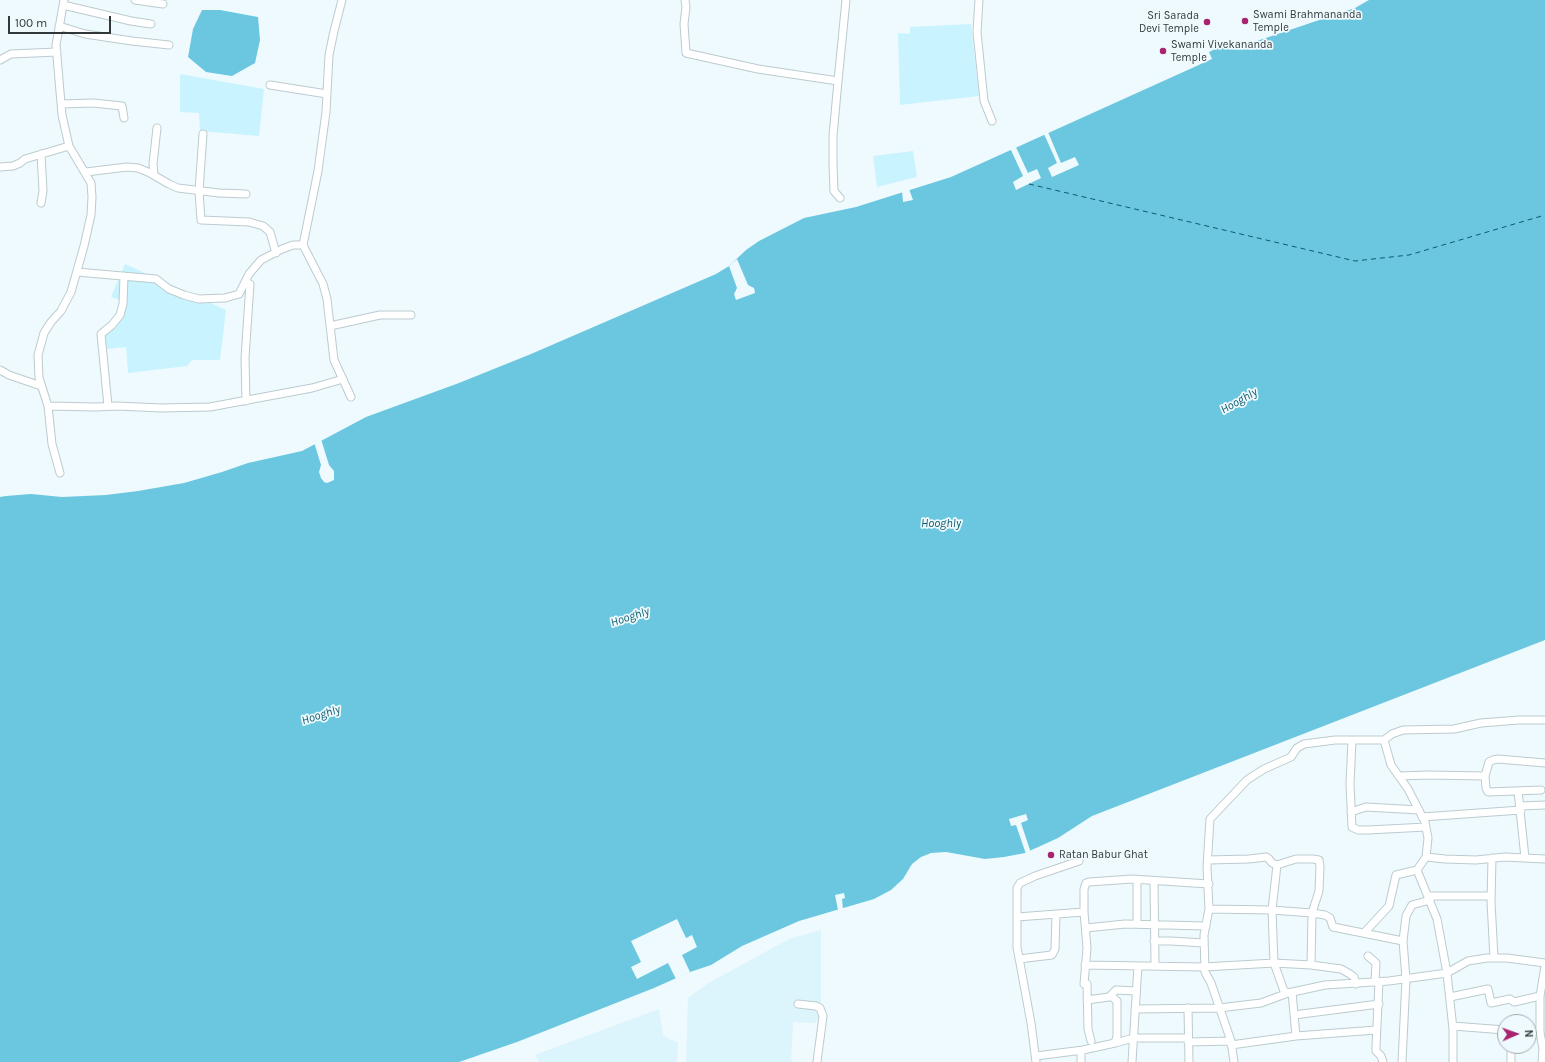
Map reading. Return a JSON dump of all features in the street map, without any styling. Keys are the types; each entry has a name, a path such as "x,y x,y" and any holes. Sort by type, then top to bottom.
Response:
{"street":[{"path":"135,0 163,4"},
{"path":"342,0 334,31 330,55 326,112 318,171 303,245 323,284 327,299 334,360 351,397"},
{"path":"685,0 686,7 684,24 686,53 758,69 838,81"},
{"path":"840,198 834,191 833,136 846,0"},
{"path":"979,0 977,32 984,102 992,121"},
{"path":"60,473 52,444 48,406 41,386 38,369 38,355 44,333 66,303 78,272 91,215 92,197 91,182 69,146 64,131 56,45 63,3 97,14 151,24"},
{"path":"59,26 85,34 169,45"},
{"path":"0,60 11,54 57,52"},
{"path":"270,85 327,94"},
{"path":"61,104 94,103 122,106 124,118"},
{"path":"154,175 153,164 157,128"},
{"path":"203,134 199,191 201,220 249,222 264,226 270,232 276,253"},
{"path":"0,167 12,166 25,159 69,146"},
{"path":"41,154 44,191 41,203"},
{"path":"86,172 127,167 138,168 178,188 246,194"},
{"path":"78,272 156,279 169,289 184,295 199,299 225,298 239,294 249,274 261,260 293,245 303,245"},
{"path":"108,406 101,334 112,325 120,315 123,304 124,276"},
{"path":"246,401 245,358 250,284"},
{"path":"330,326 380,315 411,315"},
{"path":"0,370 9,375 41,386"},
{"path":"48,406 198,408 246,401 312,388 343,379"},
{"path":"1234,1062 1231,1043 1220,1008 1211,983 1205,972 1204,966 1204,943 1208,909 1210,819 1247,780 1264,769 1291,757 1297,748 1304,744 1322,741 1384,740 1392,734 1403,730 1454,729 1481,722 1545,720"},
{"path":"1352,740 1352,827 1358,830 1426,827"},
{"path":"1364,933 1389,906 1396,875 1417,870 1426,857 1428,838 1422,817 1408,788 1391,765 1384,740"},
{"path":"1541,790 1488,792 1486,788 1485,776 1489,762 1493,760 1498,759 1545,763"},
{"path":"1399,776 1485,776"},
{"path":"1518,791 1521,808 1525,858"},
{"path":"1422,817 1545,805"},
{"path":"1351,812 1366,807 1419,810"},
{"path":"1208,860 1266,857 1272,863 1277,865 1296,859 1319,860 1320,867 1318,891 1312,913 1311,965"},
{"path":"1426,857 1445,859 1545,859"},
{"path":"1492,858 1491,896 1494,958"},
{"path":"1079,861 1036,876 1020,883 1016,888 1017,947 1036,1059 1081,1051 1134,1038 1231,1043 1376,1030"},
{"path":"1277,865 1272,910 1274,963 1284,991 1290,992"},
{"path":"1417,870 1437,919 1450,997 1453,1026 1453,1062"},
{"path":"1090,1041 1085,984 1087,948 1084,889 1086,883 1132,879 1209,884"},
{"path":"1137,880 1137,924"},
{"path":"1154,881 1155,965"},
{"path":"1402,1062 1406,979 1403,941 1406,916 1412,905 1429,898 1491,896"},
{"path":"1208,909 1272,910 1325,915 1330,918 1333,927 1403,941"},
{"path":"1017,916 1084,912"},
{"path":"1019,959 1052,955 1055,949 1056,914"},
{"path":"1086,928 1125,924 1206,926"},
{"path":"1154,942 1171,941 1204,943"},
{"path":"1368,956 1376,963 1379,1004 1376,1030 1376,1050 1381,1056 1383,1062"},
{"path":"1135,1008 1220,1008 1261,1003 1290,992 1326,985 1377,982 1447,973 1468,961 1494,958 1545,969 1540,996 1540,1032 1544,1049 1542,1062"},
{"path":"1085,965 1204,966 1274,963 1311,965 1341,969 1354,977 1356,984"},
{"path":"1132,1062 1138,966"},
{"path":"1450,997 1488,989 1491,1003 1510,999 1514,1002 1540,996"},
{"path":"1087,1000 1111,996 1116,990 1136,990"},
{"path":"1290,992 1296,1036"},
{"path":"1111,996 1117,1001 1117,1036 1115,1043"},
{"path":"798,1004 816,1006 820,1008 822,1016 816,1062"},
{"path":"1294,1015 1379,1004"},
{"path":"1188,1008 1189,1062"},
{"path":"1453,1026 1497,1029"},
{"path":"1081,1051 1081,1062"}],"shaded area":[{"path":"971,24 979,96 900,105 898,33 910,34 910,27"},
{"path":"180,74 264,89 259,136 200,131 199,113 180,112"},
{"path":"913,151 917,177 877,187 873,156"},
{"path":"125,264 226,310 220,360 192,360 187,366 128,373 126,347 105,349 106,331 115,329 126,302 111,297"},
{"path":"821,930 821,1013 816,1023 793,1022 791,1058 793,1062 686,1062 688,998 707,984 789,939"},
{"path":"659,1009 663,1036 678,1043 677,1062 539,1062 535,1055"}],"water":[{"name":"Hooghly","path":"1369,0 1545,0 1545,640 1092,816 1058,838 1025,853 985,859 946,852 931,853 921,857 912,864 903,879 891,890 874,899 799,921 742,946 711,965 690,972 654,988 517,1042 459,1062 0,1062 0,497 31,494 62,497 106,495 138,491 184,483 248,463 302,451 366,417 459,383 531,354 716,274 729,266 746,250 759,241 804,218 856,207 951,177 1212,59 1209,52 1230,42 1233,49 1355,8"},
{"path":"202,10 220,10 258,17 260,40 255,63 232,76 206,72 188,57 193,29"}],"pier":[{"path":"1048,132 1061,163 1075,157 1079,165 1052,177 1048,168 1057,163 1044,134"},
{"path":"1015,145 1028,173 1037,169 1041,178 1016,190 1013,182 1023,176 1010,148"},
{"path":"909,189 913,200 903,202 902,191"},
{"path":"737,259 748,285 754,288 755,293 736,300 734,294 737,288 729,266"},
{"path":"321,439 329,465 334,471 334,480 327,483 321,478 319,472 321,465 314,442"},
{"path":"1026,814 1028,820 1021,823 1031,853 1026,854 1016,825 1011,826 1009,819"},
{"path":"844,893 845,898 842,899 843,909 838,910 835,895"},
{"path":"677,919 686,938 692,935 697,947 682,955 690,972 676,979 668,963 637,979 631,967 641,962 631,941"}],"ferry route":[{"path":"1029,184 1355,261 1409,255 1545,215"}],"place":[{"name":"Swami Brahmananda Temple","path":"1245,21"},
{"name":"Sri Sarada Devi Temple","path":"1207,22"},
{"name":"Swami Vivekananda Temple","path":"1163,51"},
{"name":"Ratan Babur Ghat","path":"1051,855"}]}
